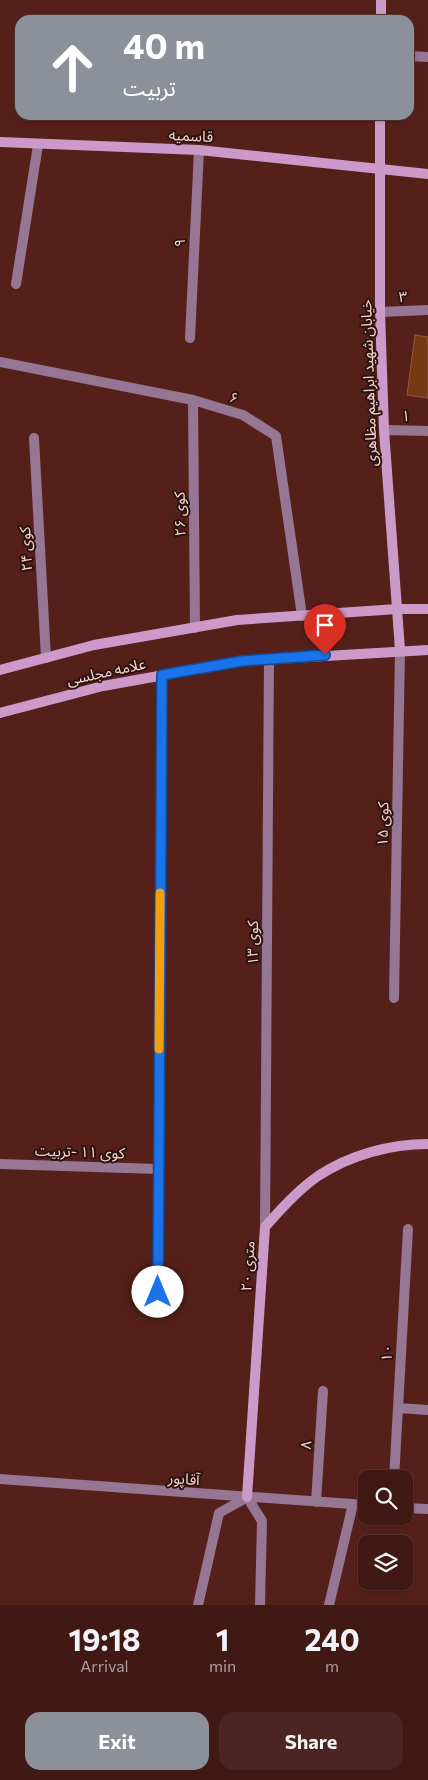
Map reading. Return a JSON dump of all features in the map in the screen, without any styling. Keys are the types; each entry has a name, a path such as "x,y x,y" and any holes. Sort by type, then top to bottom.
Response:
{"main road":[{"path":"380,0 381,15"},
{"name":"خیابان شهید ابراهیم مظاهری","path":"380,120 380,312 384,430 400,650"},
{"name":"قاسمیه","path":"0,142 199,150 379,167 428,174"},
{"name":"علامه مجلسی","path":"0,670 94,645 237,620 397,609 428,609"},
{"name":"علامه مجلسی","path":"0,713 103,686 242,661 400,650 428,650"},
{"name":"۲۰ متری","path":"247,1497 265,1227 286,1203 318,1176 368,1152 428,1144"}],"street":[{"path":"414,56 428,57"},
{"path":"16,284 38,145"},
{"name":"۹","path":"190,338 199,150"},
{"name":"۳","path":"380,312 428,310"},
{"name":"۶","path":"0,362 193,400 242,415 276,436 302,616"},
{"name":"کوی ۲۶","path":"193,400 195,628"},
{"name":"۱","path":"384,430 428,430"},
{"name":"کوی ۲۴","path":"34,438 46,658"},
{"name":"کوی ۱۵","path":"394,998 400,650"},
{"name":"کوی ۱۳","path":"265,1227 269,659"},
{"path":"158,1309 162,675"},
{"name":"کوی ۱۱ -تربیت","path":"0,1164 158,1168"},
{"name":"۱۰","path":"395,1470 408,1229"},
{"name":"۸","path":"316,1502 324,1391"},
{"path":"398,1408 428,1410"},
{"name":"آقاپور","path":"0,1479 358,1504"},
{"path":"198,1605 219,1513 247,1497 262,1521 260,1605"},
{"path":"329,1605 353,1504"},
{"path":"413,1508 428,1509"}],"building":[{"path":"415,335 428,337 428,398 407,395"}],"slow traffic":[{"path":"159,1049 160,893"}],"route":[{"path":"158,1292 162,675 242,661 325,655"}]}
